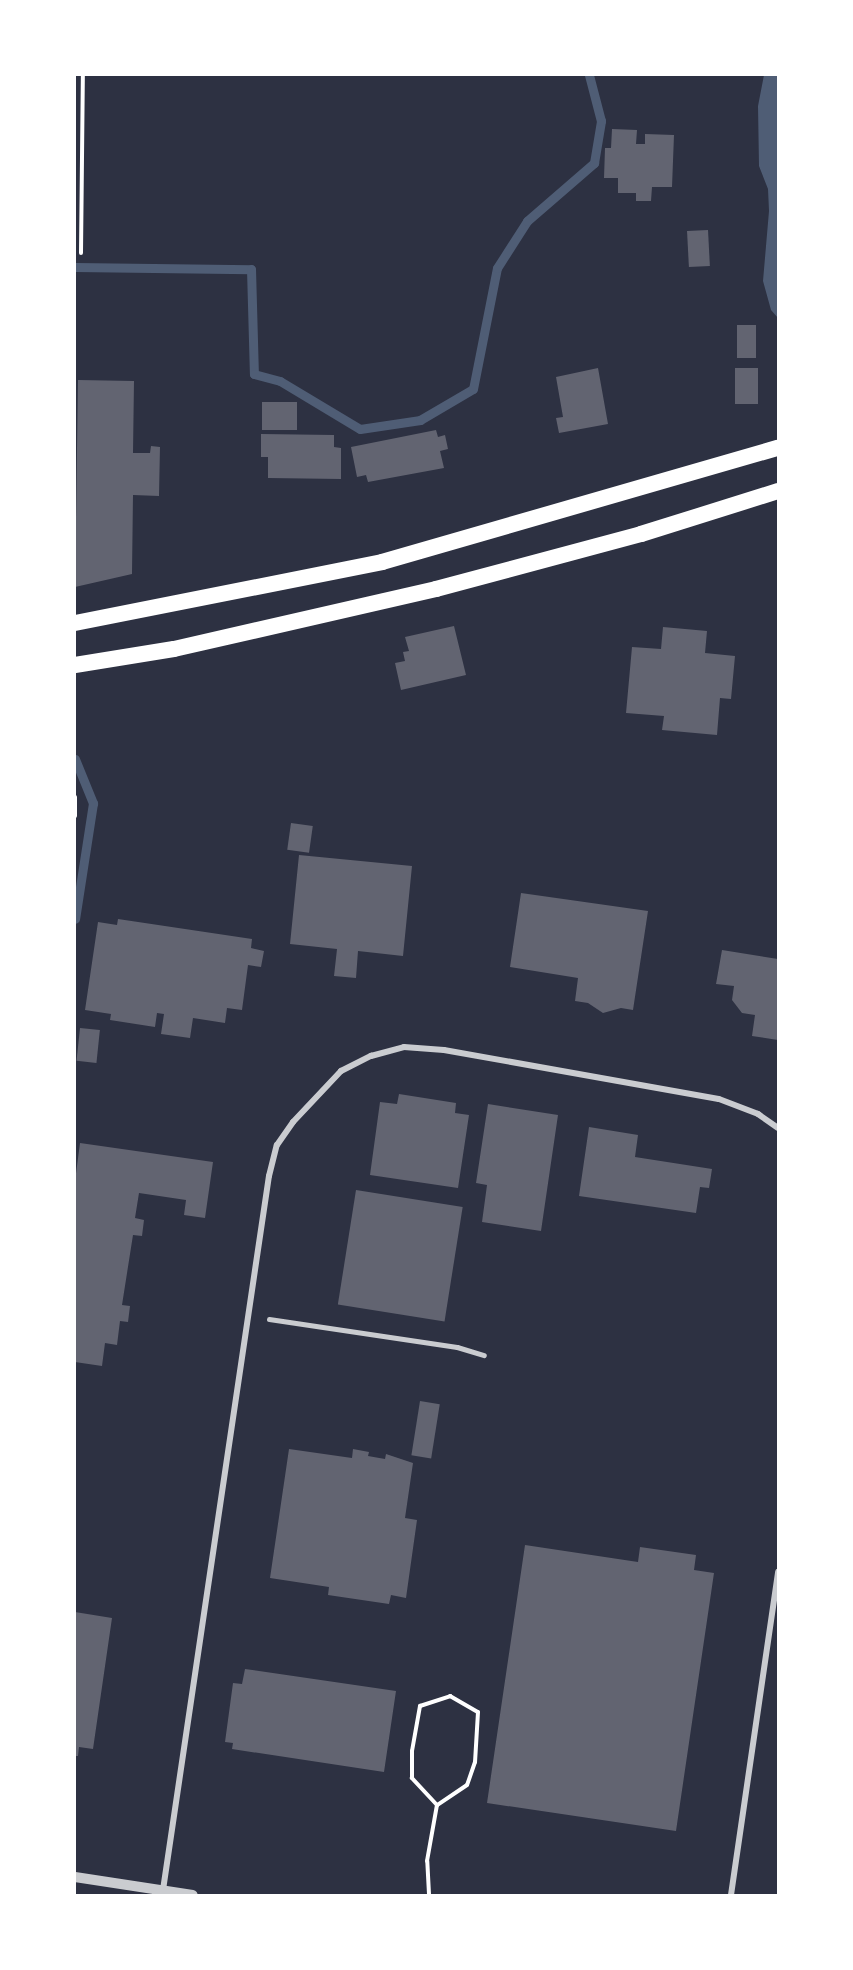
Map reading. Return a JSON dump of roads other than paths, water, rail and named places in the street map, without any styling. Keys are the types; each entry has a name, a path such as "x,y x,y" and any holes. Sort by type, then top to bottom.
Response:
{"highway":[{"path":"75,623 382,562 778,448"},
{"path":"75,665 174,650 436,589 640,534 778,491"}],"street":[{"path":"163,1890 269,1176 277,1145 293,1122 341,1071 371,1056 404,1047 444,1050 719,1099 758,1114 778,1128"},
{"path":"269,1319 457,1347 484,1355"},
{"path":"731,1895 778,1571"},
{"path":"75,1877 193,1895"}],"water":[{"path":"764,75 778,75 778,318 771,310 763,281 769,211 768,189 759,166 758,106"}],"waterway":[{"path":"75,267 251,269 254,374 280,381 360,429 420,420 473,389 497,268 527,221 594,163 601,121 589,75"},
{"path":"75,759 93,803 75,919"}]}
